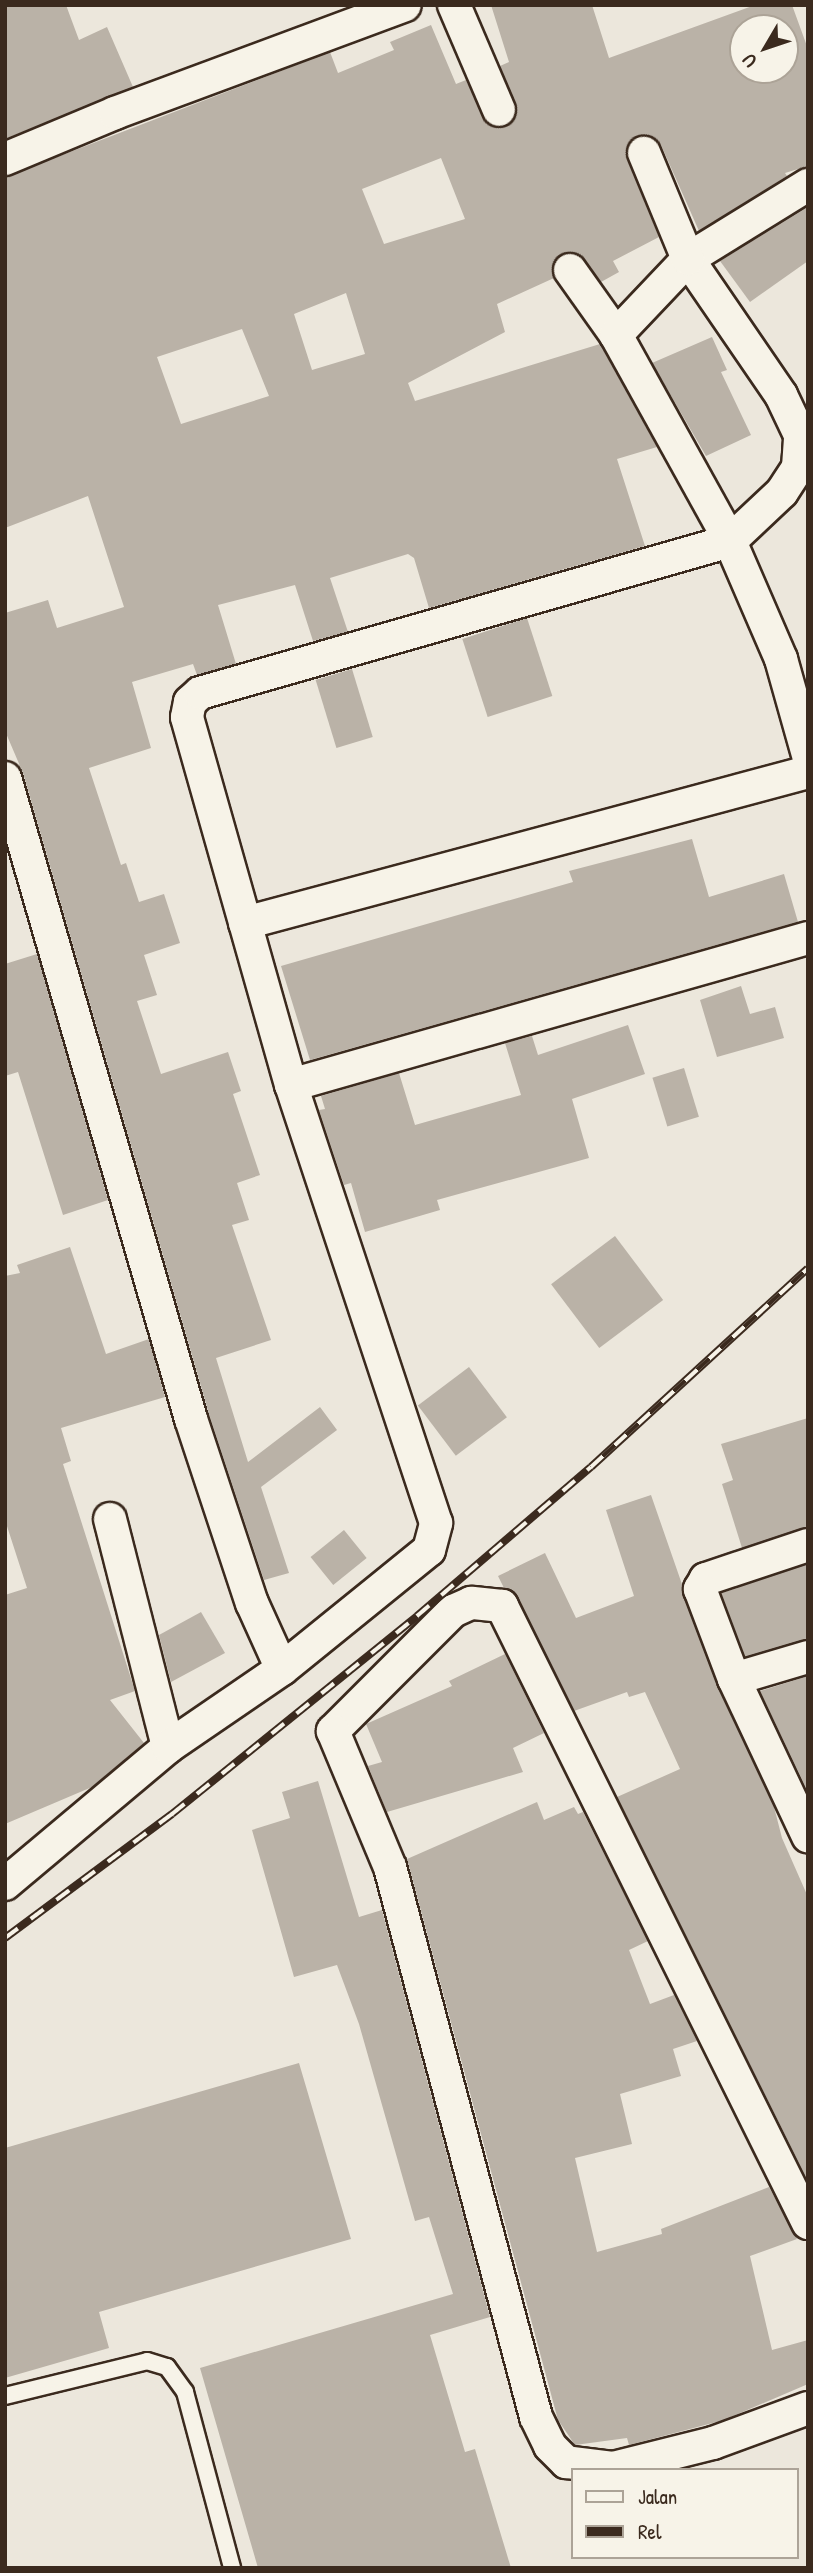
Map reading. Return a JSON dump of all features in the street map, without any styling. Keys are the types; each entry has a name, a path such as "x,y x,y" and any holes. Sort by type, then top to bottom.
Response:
{"street":[{"path":"5,159 115,113 405,5"},
{"path":"454,5 499,110"},
{"path":"5,1884 168,1747 282,1669 429,1550 436,1523 291,1085 187,717 190,702 200,693 730,541 782,492 798,467 800,435 780,395 688,259 644,153"},
{"path":"616,335 688,259 808,185"},
{"path":"570,270 616,335 730,541 781,659 808,755"},
{"path":"245,923 808,772"},
{"path":"5,778 128,1214 252,1603 282,1669"},
{"path":"291,1085 808,938"},
{"path":"110,1519 168,1747"},
{"path":"808,1545 706,1579 700,1589 734,1679 808,1836"},
{"path":"808,2223 502,1606 471,1603 453,1611 333,1731 390,1867 536,2417 550,2445 566,2462 613,2468 713,2442 808,2408"},
{"path":"734,1679 808,1657"}],"lane":[{"path":"5,2396 147,2361 167,2367 185,2392 232,2568"}],"building":[{"path":"5,5 66,5 79,40 107,27 133,87 5,139"},
{"path":"491,5 592,5 609,58 729,14 729,84 799,84 799,24 808,49 808,166 785,173 787,176 699,231 661,145 647,135 636,136 629,142 627,159 659,237 613,261 619,272 601,282 578,254 560,255 553,263 554,278 497,304 505,332 408,383 415,401 600,344 657,447 617,459 645,546 429,608 414,558 408,554 330,578 348,632 313,641 295,585 218,605 236,664 197,675 193,664 132,682 151,748 89,768 121,865 126,863 139,902 164,894 180,943 144,955 157,995 137,1001 161,1074 228,1052 241,1091 233,1094 260,1175 237,1183 249,1220 232,1225 271,1340 216,1358 248,1462 320,1407 337,1430 261,1487 289,1573 264,1580 209,1414 23,773 5,731 5,613 48,600 57,628 124,607 88,496 5,528 5,177 330,52 338,73 394,50 390,42 431,25 456,84 466,80 487,124 506,127 517,111 500,66 509,62","holes":["441,158 465,219 384,244 362,189","346,293 365,354 312,370 294,314","242,329 269,396 181,424 157,357"]},
{"path":"755,5 792,5 795,14 730,14"},
{"path":"808,207 808,261 750,302 720,261"},
{"path":"712,337 727,370 721,372 751,435 706,456 652,363"},
{"path":"527,618 552,696 488,717 462,639"},
{"path":"352,669 373,737 336,748 316,680"},
{"path":"692,839 709,897 784,874 798,922 310,1060 281,966 573,882 569,871"},
{"path":"37,954 108,1200 63,1215 18,1072 5,1076 5,964"},
{"path":"741,986 750,1014 775,1007 784,1038 717,1057 700,1000"},
{"path":"628,1025 645,1074 572,1099 589,1158 437,1200 440,1210 365,1232 351,1183 344,1185 319,1110 325,1109 321,1096 399,1073 415,1125 521,1095 505,1043 532,1036 538,1055"},
{"path":"684,1068 699,1117 667,1126 652,1078"},
{"path":"615,1236 663,1300 599,1348 551,1284"},
{"path":"70,1247 106,1354 149,1339 165,1397 61,1428 71,1461 63,1464 135,1691 110,1700 144,1743 92,1787 5,1824 5,1595 27,1588 5,1520 5,1276 20,1273 17,1265"},
{"path":"469,1367 507,1417 456,1456 418,1406"},
{"path":"808,1418 808,1527 742,1548 722,1484 733,1480 721,1444"},
{"path":"651,1495 717,1685 774,1807 782,1838 808,1897 808,2181 617,1797 680,1769 645,1692 629,1697 627,1692 574,1711 518,1598 504,1588 498,1576 545,1553 576,1618 634,1596 606,1510"},
{"path":"344,1530 367,1558 333,1585 311,1557"},
{"path":"808,1564 808,1639 745,1657 721,1593"},
{"path":"201,1612 225,1653 171,1682 159,1635"},
{"path":"505,1654 544,1733 513,1748 523,1772 387,1812 368,1766 382,1762 366,1724 452,1686 449,1681"},
{"path":"808,1676 808,1792 760,1691"},
{"path":"318,1781 359,1917 382,1910 490,2317 430,2335 465,2452 475,2449 511,2568 258,2568 200,2368 453,2294 429,2217 415,2221 359,2024 337,1965 294,1977 252,1830 290,1818 282,1792"},
{"path":"537,1802 544,1820 574,1807 578,1814 583,1812 648,1941 629,1950 650,2004 674,1995 697,2041 673,2049 681,2076 620,2094 632,2144 575,2158 597,2252 662,2234 661,2229 769,2187 797,2239 750,2256 772,2350 808,2340 808,2384 724,2420 629,2445 627,2438 575,2445 558,2420 407,1859"},
{"path":"299,2063 351,2239 99,2312 109,2348 5,2378 5,2148"}],"railway":[{"path":"5,1938 172,1814 417,1616 591,1467 808,1268"}]}
